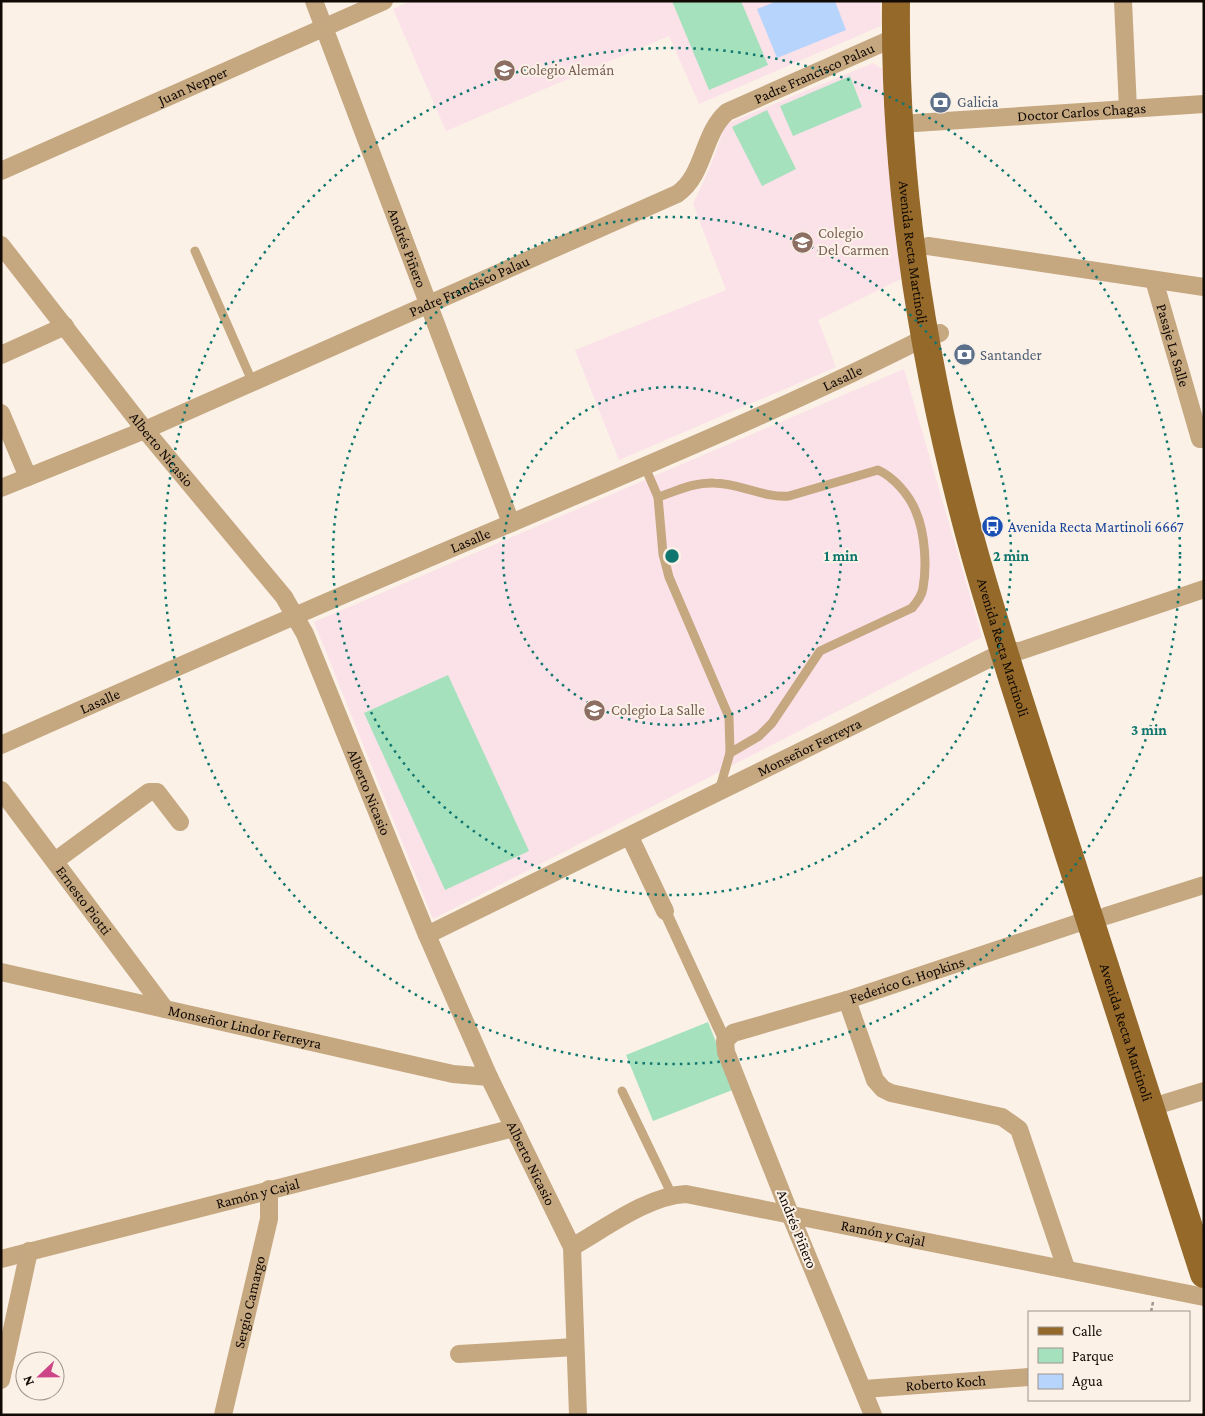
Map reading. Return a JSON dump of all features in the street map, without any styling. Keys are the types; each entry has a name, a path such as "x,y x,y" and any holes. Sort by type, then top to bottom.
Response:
{"main road":[{"name":"Avenida Recta Martinoli","path":"896,1 896,37 928,246 933,335"},
{"name":"Avenida Recta Martinoli","path":"911,1 908,124 912,242 933,335 968,528 1012,651 1098,917 1204,1274"},
{"name":"Avenida Recta Martinoli","path":"1098,917 1165,1103 1204,1222"}],"street":[{"name":"Andrés Piñero","path":"314,1 511,523"},
{"name":"Juan Nepper","path":"1,171 384,1"},
{"path":"1123,1 1128,109"},
{"name":"Padre Francisco Palau","path":"1,488 145,430 677,194 690,183 716,124 726,112 896,37"},
{"name":"Doctor Carlos Chagas","path":"908,124 1204,104"},
{"name":"Alberto Nicasio","path":"1,244 145,430 284,598 305,634 427,935 489,1077 572,1247 578,1415"},
{"path":"928,246 1204,287"},
{"name":"Pasaje La Salle","path":"1154,280 1200,439"},
{"path":"1,355 65,326"},
{"name":"Lasalle","path":"1,745 295,616 645,467 846,378 933,335"},
{"path":"1,413 28,477"},
{"name":"Monseñor Ferreyra","path":"427,935 630,837 863,719 1012,651 1204,589"},
{"name":"Ernesto Piotti","path":"1,790 165,1009"},
{"path":"55,861 149,792 157,792 180,822"},
{"path":"630,837 725,1041"},
{"name":"Federico G. Hopkins","path":"725,1041 734,1033 847,1000 1098,917 1204,885"},
{"name":"Monseñor Lindor Ferreyra","path":"1,972 454,1074 489,1077"},
{"path":"847,1000 875,1080 883,1089 891,1093 1002,1116 1019,1128 1066,1268"},
{"name":"Andrés Piñero","path":"725,1041 726,1052 790,1214 864,1389 873,1415"},
{"path":"1165,1103 1204,1091"},
{"name":"Ramón y Cajal","path":"1,1258 514,1128"},
{"name":"Sergio Camargo","path":"223,1415 269,1219 269,1189"},
{"name":"Ramón y Cajal","path":"572,1247 656,1200 672,1195 686,1194 1066,1268 1204,1297"},
{"path":"1,1380 29,1251"},
{"path":"460,1354 575,1347"},
{"name":"Roberto Koch","path":"864,1389 1028,1377"}],"lane":[{"path":"195,251 252,381"},
{"path":"645,467 658,497 663,554 669,577 729,717 730,753 718,793"},
{"path":"658,497 697,483 716,483 778,497 789,496 878,470 896,483 916,510 919,520 923,550 923,590 919,600 912,608 820,651 772,724 760,736 730,753"},
{"path":"622,1091 672,1195"}],"shaded area":[{"name":"Colegio Alemán","path":"411,1 880,1 881,26 699,104 669,36 446,131 393,9"},
{"name":"Colegio Del Carmen","path":"873,63 882,69 901,279 818,320 836,367 619,460 575,350 726,290 693,204 710,167 726,124"},
{"name":"Colegio La Salle","path":"904,369 982,637 433,919 314,622"}],"green space":[{"path":"672,1 741,1 768,65 709,90"},
{"path":"850,76 862,107 793,136 780,106"},
{"path":"767,110 796,169 762,186 732,127"},
{"path":"448,675 529,851 445,890 364,713"},
{"path":"708,1022 735,1089 653,1121 626,1055"}],"water":[{"path":"777,1 835,1 846,30 777,58 757,9"}],"place":[{"name":"Colegio Alemán","path":"504,70"},
{"name":"Galicia","path":"941,102"},
{"name":"Colegio Del Carmen","path":"802,242"},
{"name":"Santander","path":"964,355"},
{"name":"Avenida Recta Martinoli 6667","path":"992,527"},
{"name":"Colegio La Salle","path":"595,710"}]}
